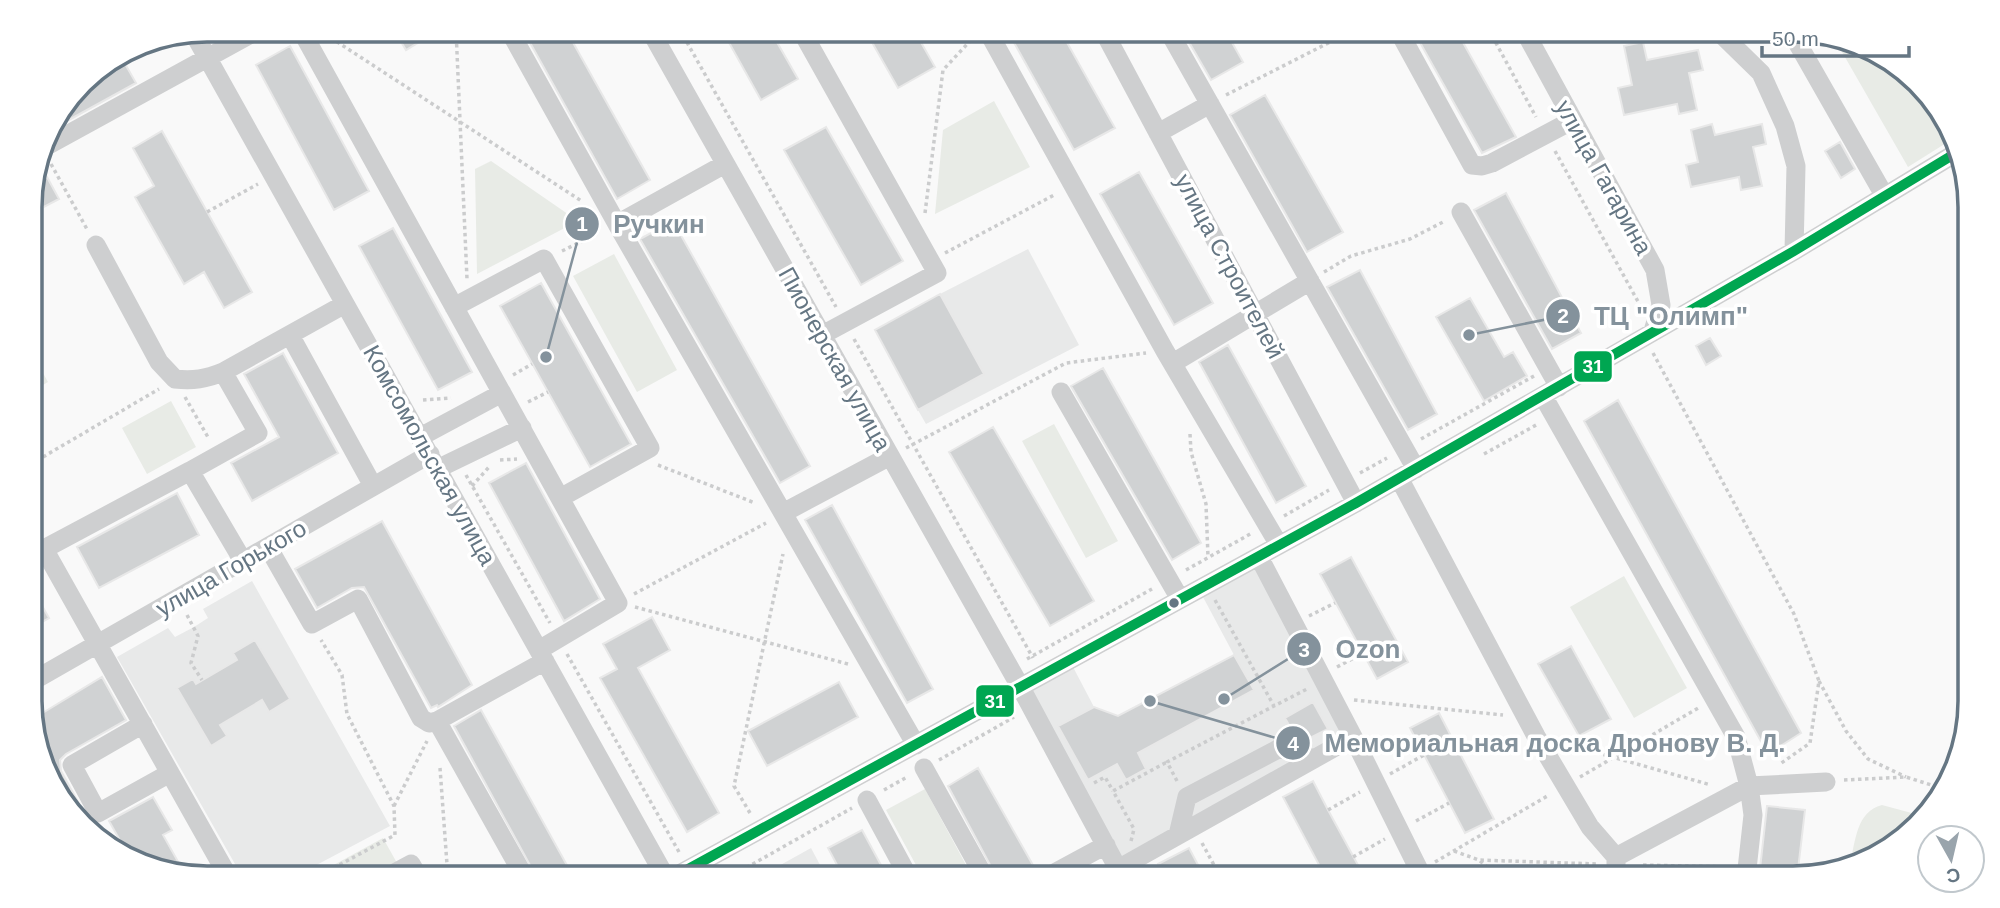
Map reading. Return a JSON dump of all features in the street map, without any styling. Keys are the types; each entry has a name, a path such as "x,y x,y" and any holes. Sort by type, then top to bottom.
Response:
{"street":[{"name":"Комсомольская улица","path":"199,42 660,866"},
{"path":"53,150 235,42"},
{"path":"268,547 312,624 358,599 421,718 429,723 437,721 542,656 618,603 502,393 461,304 309,42"},
{"path":"516,42 916,745"},
{"name":"Пионерская улица","path":"657,42 1119,866"},
{"path":"808,42 937,273 822,335"},
{"path":"983,42 1279,545"},
{"name":"улица Строителей","path":"1109,42 1356,503"},
{"path":"1175,42 1404,449 1408,473 1526,717 1590,827 1616,857 1616,866"},
{"path":"1405,42 1472,165 1492,163 1573,120"},
{"name":"улица Гагарина","path":"1531,42 1655,270 1661,305 1653,331"},
{"path":"1729,42 1761,74 1785,126 1796,166 1794,251"},
{"path":"1797,42 1884,195"},
{"path":"1158,133 1210,104"},
{"path":"682,866 760,830 1356,503 1794,251 1949,157"},
{"path":"617,224 725,164"},
{"path":"1461,212 1548,368 1551,391 1736,737 1743,789 1754,815 1748,866"},
{"path":"96,245 159,362 174,379 206,379 223,372 345,304"},
{"path":"461,304 544,259 650,447 560,498"},
{"path":"1169,357 1255,314 1310,281"},
{"path":"290,335 373,486"},
{"path":"42,550 258,433 223,372"},
{"path":"1061,392 1180,599"},
{"path":"429,454 502,393"},
{"path":"429,454 522,428"},
{"name":"улица Горького","path":"42,676 429,454"},
{"path":"786,519 890,456"},
{"path":"190,471 243,561"},
{"path":"1259,556 1417,866"},
{"path":"42,560 98,644 222,866"},
{"path":"437,721 518,866"},
{"path":"143,724 72,765 98,813 170,773"},
{"path":"1130,866 1185,831 1353,737"},
{"path":"1185,831 1187,797 1280,748 1314,759"},
{"path":"924,768 978,866"},
{"path":"1616,857 1743,789 1826,782"},
{"path":"867,800 903,866"},
{"path":"1067,866 1106,845"}],"path":[{"path":"337,42 583,202"},
{"path":"457,42 460,122 461,304"},
{"path":"687,42 1043,676"},
{"path":"921,243 943,70 972,42"},
{"path":"1210,104 1330,42"},
{"path":"1496,42 1645,314 1661,305"},
{"path":"49,160 96,245"},
{"path":"207,212 259,184"},
{"path":"1310,281 1351,256 1410,239 1461,212"},
{"path":"544,259 617,224"},
{"path":"1653,331 1653,353 1794,614 1819,681 1846,731 1868,759 1906,777 1934,786"},
{"path":"890,456 1066,363 1169,357"},
{"path":"1010,669 1548,368"},
{"path":"42,457 174,379 218,455"},
{"path":"1189,426 1191,452 1206,504 1208,558"},
{"path":"635,456 786,519"},
{"path":"618,603 786,519"},
{"path":"760,830 734,786 765,642 786,519"},
{"path":"1207,584 1274,706"},
{"path":"618,603 873,671"},
{"path":"1294,624 1335,603"},
{"path":"186,613 198,636 191,663 202,680"},
{"path":"312,624 342,675 347,714 394,806 395,835 337,866"},
{"path":"1123,866 1134,829 1113,791 1274,706 1325,684 1363,653"},
{"path":"1780,765 1810,743 1819,681"},
{"path":"1325,684 1526,717"},
{"path":"394,806 437,721"},
{"path":"1536,736 1743,789"},
{"path":"440,760 447,866"},
{"path":"1167,762 1187,797"},
{"path":"1826,782 1906,777"},
{"path":"1185,831 1212,866"},
{"path":"671,866 680,853"},
{"path":"1479,860 1486,866"}],"shaded area":[{"path":"1841,49 1876,64 1894,76 1924,106 1936,124 1945,144 1908,167"},
{"path":"994,101 1030,167 935,214 943,130"},
{"path":"491,161 578,221 477,274 475,169"},
{"path":"1028,249 1079,345 926,424 918,410 984,374 940,294"},
{"path":"614,254 677,370 637,392 573,276"},
{"path":"42,371 48,382 42,386"},
{"path":"171,401 196,447 147,474 122,428"},
{"path":"1054,424 1118,541 1086,558 1022,441"},
{"path":"1258,567 1353,747 1140,866 1124,866 1030,690 1073,667 1094,707 1118,716 1234,655 1203,597"},
{"path":"1624,576 1687,688 1634,718 1570,607"},
{"path":"252,581 390,826 315,866 236,866 117,657 168,628 175,637 194,627 208,618 203,609"},
{"path":"925,789 967,866 916,866 886,810"},
{"path":"1882,805 1913,814 1885,838 1852,855 1858,828 1873,809"},
{"path":"383,838 397,863 392,866 332,866"},
{"path":"811,848 821,866 779,866"}],"building":[{"path":"401,42 419,42 406,50"},
{"path":"530,42 573,42 650,180 617,199"},
{"path":"729,42 777,42 798,79 761,100"},
{"path":"872,42 921,42 935,67 898,88"},
{"path":"1014,42 1067,42 1115,128 1074,150"},
{"path":"1189,42 1232,42 1243,62 1211,80"},
{"path":"1420,42 1463,42 1516,137 1482,153"},
{"path":"1643,42 1647,60 1698,50 1703,70 1689,73 1697,110 1679,114 1677,104 1624,115 1618,88 1632,85 1624,46"},
{"path":"290,46 369,191 334,210 256,65"},
{"path":"124,64 136,83 66,121 76,106 98,83"},
{"path":"1265,95 1343,232 1307,252 1230,115"},
{"path":"1712,124 1715,135 1762,124 1766,144 1753,147 1762,186 1741,190 1739,177 1691,187 1686,165 1698,162 1691,130"},
{"path":"826,127 903,261 861,285 784,150"},
{"path":"162,131 252,292 224,308 204,272 184,284 135,197 154,186 133,148"},
{"path":"1840,142 1855,169 1841,178 1825,151"},
{"path":"1139,172 1213,303 1174,325 1100,194"},
{"path":"47,177 59,199 42,208 42,196"},
{"path":"1506,193 1581,333 1552,349 1474,210"},
{"path":"673,221 810,466 780,483 640,239"},
{"path":"393,228 472,372 438,390 359,246"},
{"path":"1360,270 1437,414 1408,430 1327,287"},
{"path":"541,283 631,444 590,467 500,306"},
{"path":"940,294 984,374 918,410 875,330"},
{"path":"1470,298 1504,357 1513,352 1527,376 1484,401 1436,317"},
{"path":"1710,338 1721,356 1706,365 1696,346"},
{"path":"1228,345 1306,486 1276,503 1199,362"},
{"path":"283,353 338,453 252,501 231,463 279,437 244,374"},
{"path":"1103,368 1201,543 1172,560 1071,386"},
{"path":"1618,400 1801,733 1768,754 1584,421"},
{"path":"993,427 1094,601 1050,626 949,452"},
{"path":"526,463 600,599 564,621 489,483"},
{"path":"177,493 199,535 99,588 77,547"},
{"path":"832,505 933,689 907,703 805,520"},
{"path":"382,521 472,685 438,707 437,705 431,708 364,587 352,588 317,608 295,569"},
{"path":"1351,557 1408,662 1377,679 1320,574"},
{"path":"42,606 49,618 42,622"},
{"path":"652,617 670,650 638,668 719,813 687,832 600,678 617,669 603,644"},
{"path":"255,640 290,699 269,712 262,700 220,725 227,736 211,746 177,688 193,679 196,684 237,660 233,653"},
{"path":"1571,646 1611,719 1579,736 1538,664"},
{"path":"1234,655 1254,690 1138,753 1146,769 1126,780 1117,764 1088,780 1058,726 1094,707 1118,716"},
{"path":"102,677 126,720 60,760 61,771 82,808 64,784 55,764 43,713"},
{"path":"839,682 858,717 767,766 748,731"},
{"path":"1313,702 1328,729 1302,742 1298,741 1285,718"},
{"path":"481,710 567,866 530,866 454,726"},
{"path":"1439,713 1494,819 1465,833 1410,728"},
{"path":"978,768 1033,866 991,866 948,786"},
{"path":"1313,781 1359,866 1320,866 1283,797"},
{"path":"153,797 172,830 163,835 179,864 154,857 124,844 109,821"},
{"path":"1767,806 1805,810 1798,866 1760,866"},
{"path":"862,830 882,866 838,866 828,848"},
{"path":"1189,848 1199,866 1159,866 1158,864"}],"transit line":[{"name":"31","path":"694,866 1356,503 1794,251 1950,157"}],"place":[{"name":"ТЦ \"Олимп\"","path":"1469,335"},
{"name":"Ручкин","path":"546,357"},
{"name":"Ozon","path":"1224,699"},
{"name":"Мемориальная доска Дронову В. Д.","path":"1150,701"}]}
